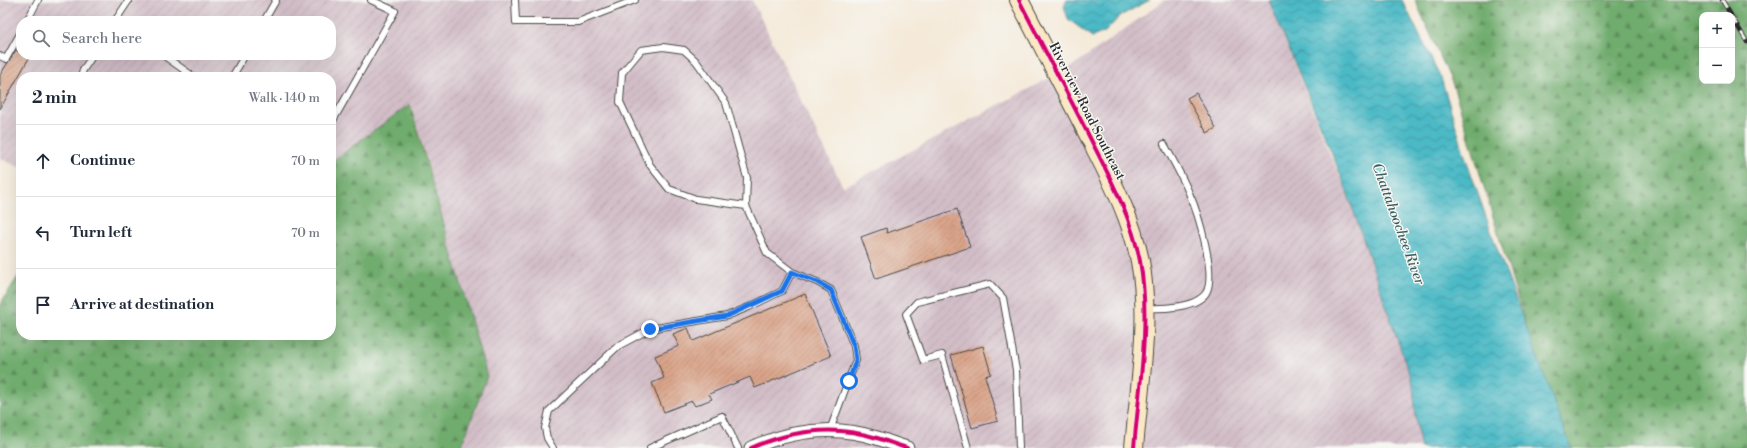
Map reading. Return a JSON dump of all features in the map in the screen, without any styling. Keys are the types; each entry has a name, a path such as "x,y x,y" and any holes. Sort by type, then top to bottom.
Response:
{"street":[{"name":"Riverview Road Southeast","path":"1019,0 1116,189 1130,224 1140,261 1144,308 1142,361 1134,448"},
{"path":"751,448 767,441 802,432 830,430 877,438 907,448"}],"lane":[{"path":"30,16 38,0"},
{"path":"119,16 129,0"},
{"path":"267,16 276,0"},
{"path":"336,115 395,11 371,0"},
{"path":"515,0 516,22 578,22 635,0"},
{"path":"0,56 6,60 16,41"},
{"path":"746,206 696,199 669,189 650,165 620,102 622,72 641,50 663,46 684,50 696,61 726,104 747,178 746,206 767,253 792,272 817,282 831,290 854,346 856,360 830,430"},
{"path":"82,72 90,60"},
{"path":"170,60 187,72"},
{"path":"235,72 242,60"},
{"path":"1144,308 1168,309 1192,302 1205,294 1210,281 1207,249 1190,194 1164,144"},
{"path":"553,448 547,438 545,428 549,411 618,346 650,329 727,316 749,307 782,291 792,272"},
{"path":"968,448 942,355 923,360 906,314 917,302 990,284 1003,298 1016,370 1019,448"},
{"path":"650,448 722,416 738,448"}],"shaded area":[{"path":"0,0 752,0 843,187 1074,65 1165,0 1269,0 1329,152 1397,304 1436,448 461,448 487,376 411,104 336,158 336,72 16,72 16,166 0,158"}],"green space":[{"path":"1415,0 1747,0 1747,448 1563,448 1453,85"},
{"path":"410,104 487,376 461,448 0,448 0,304 16,280 16,340 336,340 336,158"}],"water":[{"path":"1067,0 1150,0 1120,16 1105,32 1092,37 1068,19 1064,6"},
{"name":"Chattahoochee River","path":"1269,0 1402,0 1441,78 1466,159 1494,240 1571,448 1421,448 1417,427 1413,385 1344,183"}],"building":[{"path":"16,50 16,60 28,60 21,72 16,72 16,81 0,109 0,75"},
{"path":"1196,93 1216,128 1207,133 1187,98"},
{"path":"957,209 970,247 876,279 861,237 886,228 887,233"},
{"path":"805,294 831,356 755,388 750,377 709,394 712,399 695,406 692,401 664,412 652,383 664,378 655,356 679,346 673,334 688,328 693,341"},
{"path":"983,346 991,374 985,376 998,421 972,428 951,355"}],"railway":[{"path":"1722,0 1729,12"},
{"path":"1735,22 1747,42"}],"cycle path":[{"path":"1019,0 1111,179 1125,211 1136,244 1143,284 1144,330 1134,448"},
{"path":"751,448 797,433 829,430 861,434 907,448"}],"route":[{"path":"650,329 727,316 782,291 792,272 817,282 831,290 854,346 856,360 849,381"}]}
